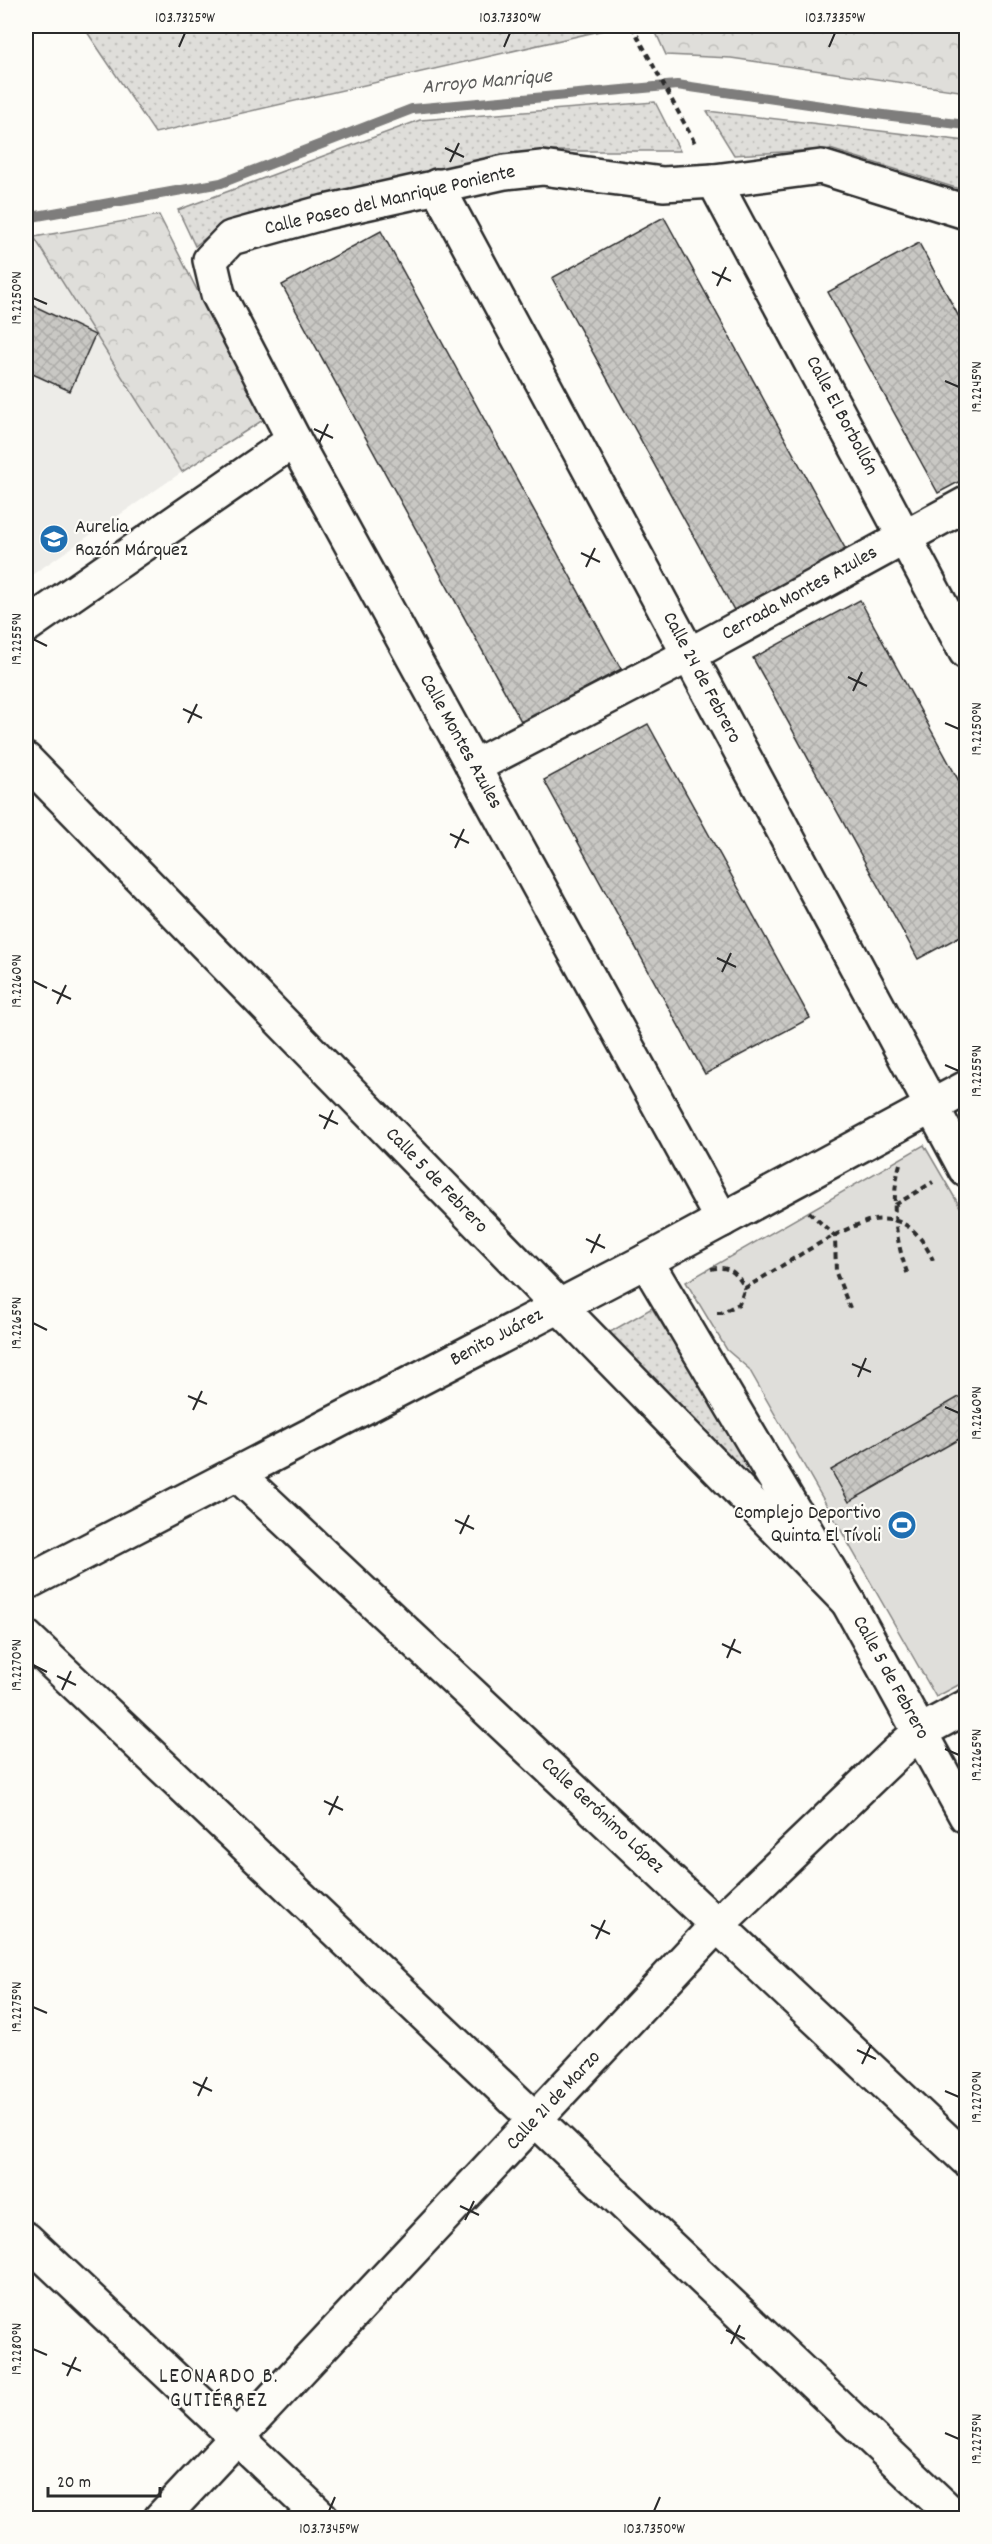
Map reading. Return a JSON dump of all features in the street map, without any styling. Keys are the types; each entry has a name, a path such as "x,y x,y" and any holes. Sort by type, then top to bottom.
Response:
{"street":[{"name":"Calle Paseo del Manrique Poniente","path":"210,260 231,238 325,212 437,186 505,172 542,168 663,184 714,181 821,167 966,212"},
{"name":"Calle El Borbollón","path":"714,181 966,652"},
{"name":"Calle 24 de Febrero","path":"437,186 966,1170"},
{"name":"Calle Montes Azules","path":"210,260 218,294 294,440 722,1220"},
{"path":"26,626 294,440"},
{"name":"Cerrada Montes Azules","path":"473,767 689,655 966,504"},
{"name":"Calle 5 de Febrero","path":"26,760 848,1602"},
{"name":"Benito Juárez","path":"26,1583 646,1261 966,1088"},
{"name":"Calle 5 de Febrero","path":"646,1261 848,1602 966,1816"},
{"name":"Calle Gerónimo López","path":"237,1474 966,2159"},
{"path":"26,1637 956,2518"},
{"name":"Calle 21 de Marzo","path":"161,2518 536,2121 717,1925 920,1732 966,1707"},
{"path":"26,2239 322,2518"}],"path":[{"path":"633,27 681,114"},
{"path":"901,1159 894,1184 895,1205 900,1255 908,1275"},
{"path":"895,1205 934,1182"},
{"path":"808,1212 835,1236 836,1273 850,1308"},
{"path":"712,1312 721,1313 739,1304 745,1288 835,1236 870,1220 896,1221 912,1230 926,1244 933,1260"},
{"path":"708,1270 724,1266 737,1274 745,1288"}],"shaded area":[{"path":"34,237 182,472 26,579 26,240"}],"green space":[{"path":"83,26 601,26 604,30 155,133"},
{"path":"653,26 966,26 966,92 731,58 666,55"},
{"path":"655,102 680,151 542,151 225,223 195,246 178,210 420,120"},
{"path":"707,111 966,141 966,191 830,149 734,155"},
{"path":"159,215 263,420 182,472 34,237"},
{"name":"Complejo Deportivo Quinta El Tívoli","path":"924,1145 966,1217 966,1681 936,1697 749,1369 727,1350 686,1282"},
{"path":"652,1308 760,1483 752,1489 605,1335"}],"building":[{"path":"664,217 846,550 734,610 552,278"},
{"path":"381,231 621,669 522,723 282,285"},
{"path":"919,243 966,330 966,478 938,493 828,292"},
{"path":"26,302 95,335 70,391 26,371"},
{"path":"966,551 966,567 960,555"},
{"path":"860,600 966,794 966,933 918,959 753,658"},
{"path":"648,724 810,1018 705,1074 544,780"},
{"path":"966,1393 966,1435 849,1502 831,1470"}],"waterway":[{"name":"Arroyo Manrique","path":"26,218 221,183 412,109 677,85 966,125"}],"place":[{"name":"Aurelia Razón Márquez","path":"54,539"},
{"name":"Complejo Deportivo Quinta El Tívoli","path":"902,1525"}],"district":[{"name":"LEONARDO B. GUTIÉRREZ","path":"219,2390"}]}
